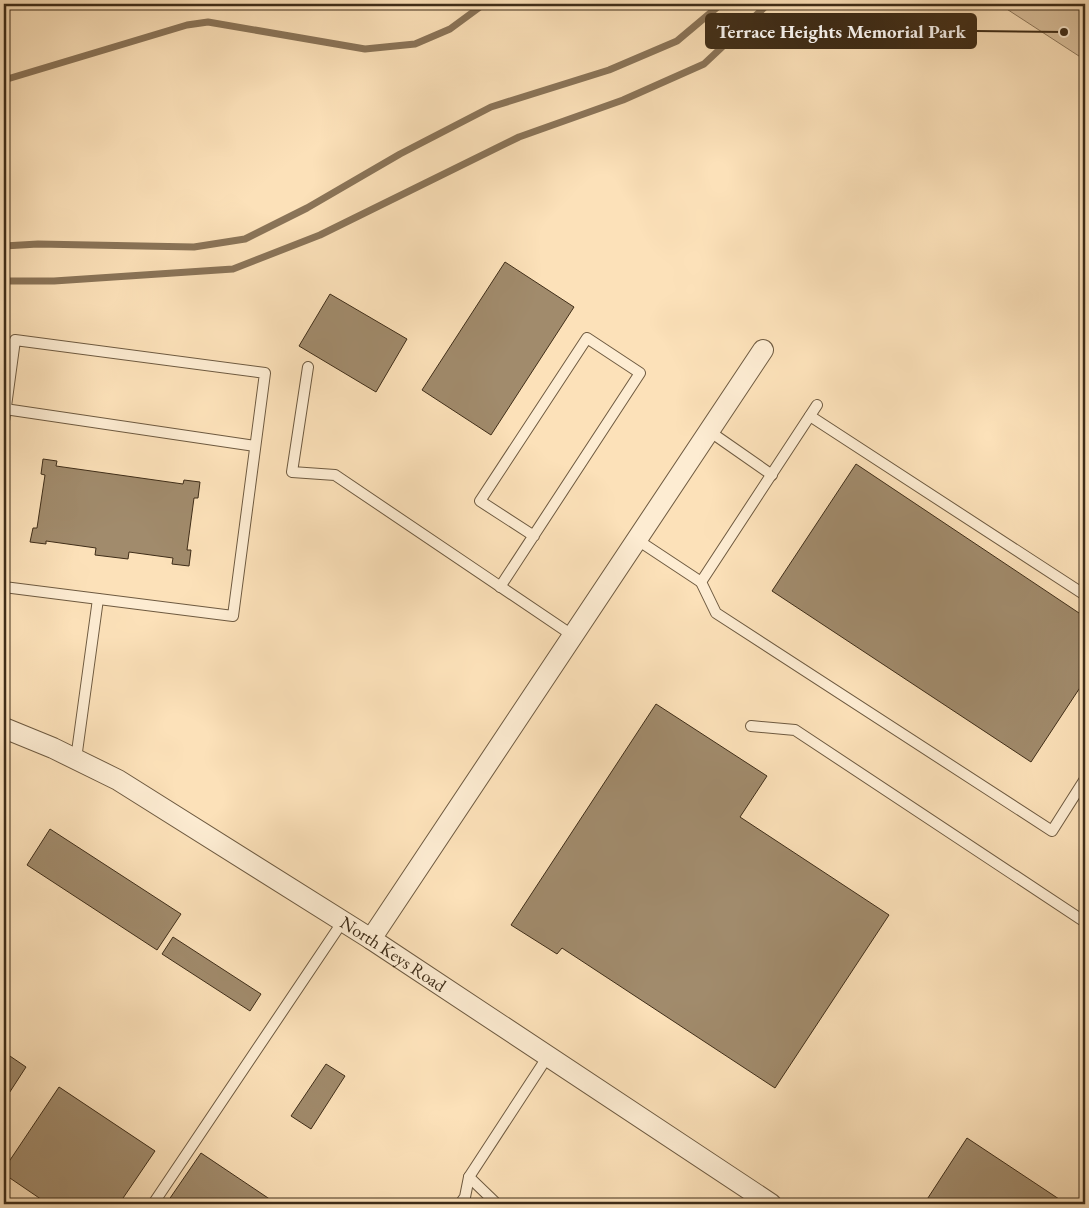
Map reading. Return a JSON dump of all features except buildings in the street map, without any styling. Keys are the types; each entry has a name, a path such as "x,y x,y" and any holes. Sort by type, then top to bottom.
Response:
{"street":[{"path":"370,938 763,350"},
{"name":"North Keys Road","path":"4,728 76,759 118,780 370,938 771,1204"}],"lane":[{"path":"500,587 534,536 640,373 587,338 480,501 534,536"},
{"path":"4,421 14,340 265,373 232,616 4,586"},
{"path":"308,367 292,472 336,475 572,635"},
{"path":"701,582 817,405"},
{"path":"5,409 255,446"},
{"path":"810,416 1085,595"},
{"path":"709,431 772,474"},
{"path":"636,540 701,582 716,613 1052,831 1085,779"},
{"path":"76,759 98,599"},
{"path":"751,726 795,730 1085,922"},
{"path":"154,1204 343,921"},
{"path":"460,1204 465,1197 470,1176 548,1056"},
{"path":"470,1176 497,1204"}],"shaded area":[{"path":"999,4 1085,4 1085,60"}],"waterway":[{"path":"4,80 187,25 208,22 365,49 415,44 450,29 484,4"},
{"path":"4,246 38,244 194,247 245,239 307,208 400,154 491,107 609,70 677,41 721,4"},
{"path":"4,281 54,281 233,269 320,235 519,137 623,100 704,64 768,4"}],"place":[{"name":"Terrace Heights Memorial Park","path":"1064,32"}]}
